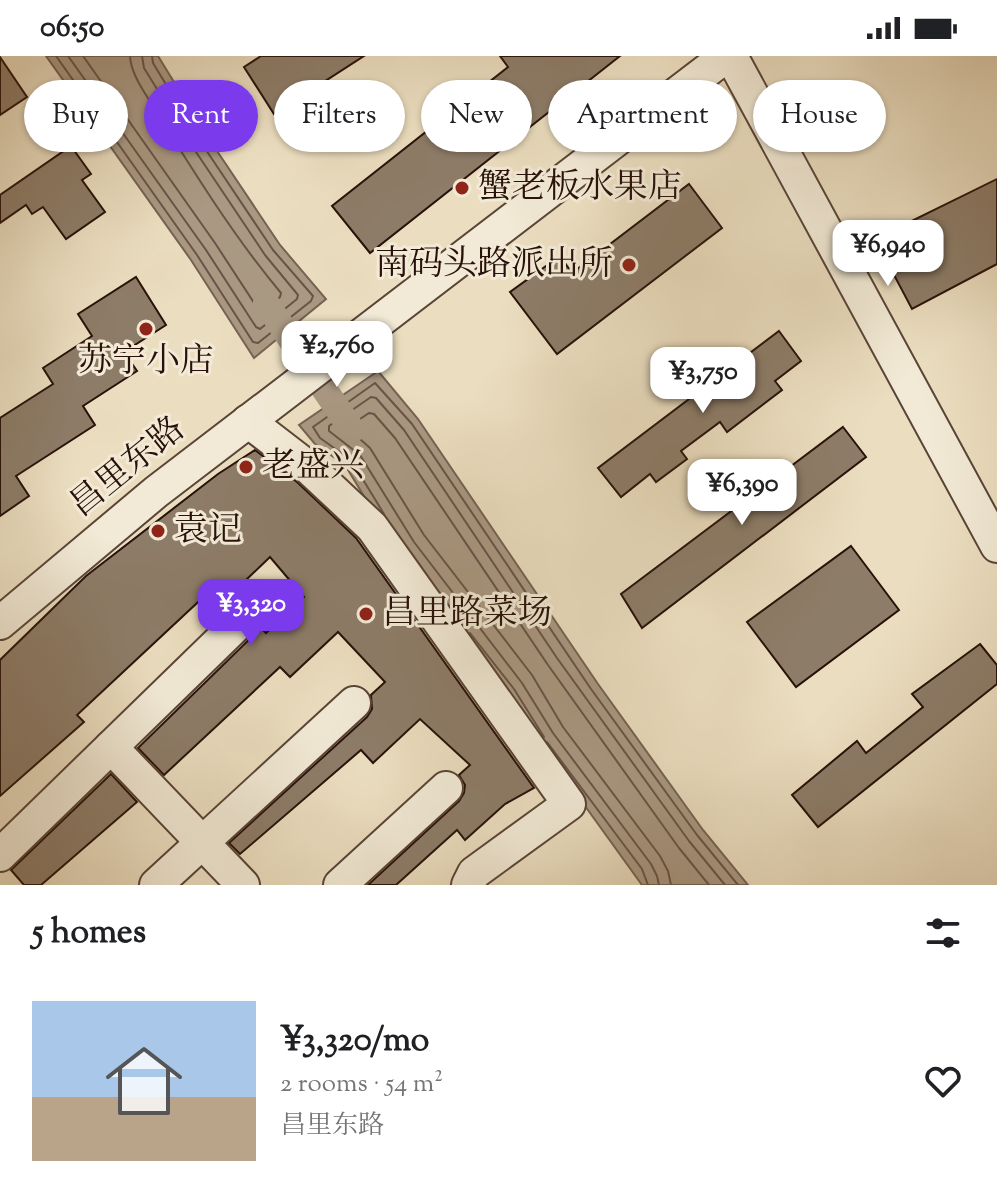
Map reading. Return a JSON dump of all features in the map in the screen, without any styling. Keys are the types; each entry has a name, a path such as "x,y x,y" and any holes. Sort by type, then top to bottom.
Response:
{"street":[{"name":"昌里东路","path":"0,623 156,492 728,56"},
{"path":"728,56 997,546"},
{"path":"259,413 309,468 372,527 569,804 474,873 468,885"},
{"path":"0,855 255,607"},
{"path":"156,885 354,703"},
{"path":"111,747 243,885"},
{"path":"340,885 446,788"}],"water":[{"path":"46,56 158,56 173,80 144,80 144,152 218,152 280,245 326,299 254,358 191,260 114,152 128,152 128,80 63,80"},
{"path":"378,371 418,419 598,684 703,830 748,885 642,885 376,516 345,465 315,444 299,425"}],"building":[{"path":"261,56 364,56 327,80 274,80 274,114 258,89 258,80 252,80 244,67"},
{"path":"500,56 620,56 590,80 548,80 548,113 532,125 532,80 492,80 508,67"},
{"path":"0,57 24,93 24,99 0,115"},
{"path":"421,136 421,152 498,152 370,253 332,206 400,152 405,152 405,148"},
{"path":"62,152 75,152 91,174 82,180 105,212 66,239 43,207 32,214 26,205 0,223 0,195"},
{"path":"997,179 997,264 912,309 875,239"},
{"name":"南码头路派出所","path":"689,184 722,228 557,354 510,292 560,256 572,273"},
{"path":"136,277 166,325 124,352 137,371 83,406 95,425 16,476 29,496 0,516 0,418 53,384 43,368 92,336 78,314"},
{"path":"779,331 801,361 775,381 782,390 727,432 720,422 681,451 687,459 656,482 650,474 621,497 598,468"},
{"path":"843,427 866,457 642,628 621,594"},
{"path":"255,450 297,482 356,538 534,788 505,804 465,840 457,830 396,885 368,885 459,801 465,785 459,775 470,765 420,719 373,763 361,750 240,854 229,843 367,717 372,709 371,695 385,682 338,632 290,677 280,667 164,775 138,748 261,628 266,633 304,597 270,557 223,602 211,590 77,715 84,722 0,796 0,660 86,576 218,474"},
{"path":"851,546 899,610 796,687 747,622"},
{"path":"980,644 997,665 997,684 818,827 792,795 857,741 866,753 923,707 912,694"},
{"path":"111,774 137,802 41,885 24,885 11,870"}],"waterway":[{"path":"266,303 352,430"}],"place":[{"name":"蟹老板水果店","path":"462,188"},
{"name":"南码头路派出所","path":"629,265"},
{"name":"苏宁小店","path":"146,329"},
{"name":"老盛兴","path":"246,467"},
{"name":"袁记","path":"158,531"},
{"name":"昌里路菜场","path":"366,614"}]}
